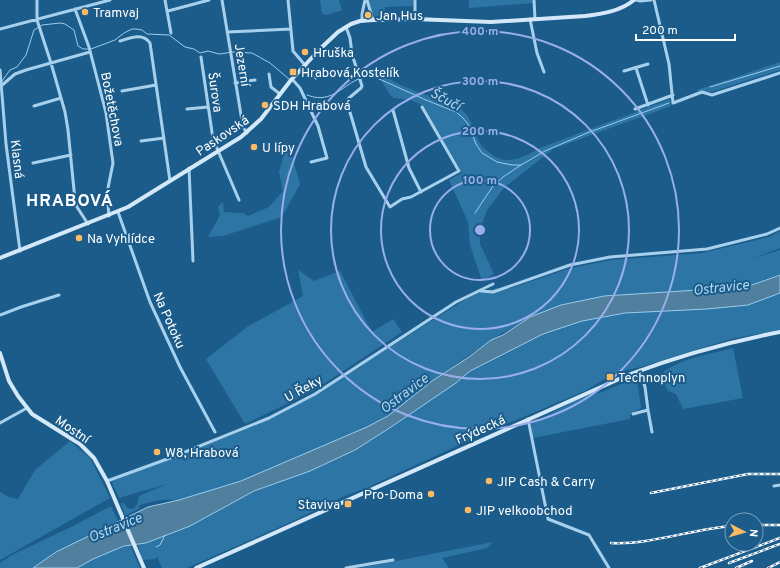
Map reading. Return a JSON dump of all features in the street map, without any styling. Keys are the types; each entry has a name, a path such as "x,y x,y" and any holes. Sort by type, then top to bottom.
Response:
{"main road":[{"name":"Paskovská","path":"0,258 110,216 131,206 189,168 218,152 247,133 263,116 305,64 327,42 346,27 362,21 373,20 414,19 486,22 600,14 621,8 635,0"},
{"name":"Frýdecká","path":"196,568 640,370 695,352 736,341 780,332"},
{"name":"Mostní","path":"0,353 9,381 32,414 80,444 94,458 107,481 144,568"}],"street":[{"path":"37,0 37,20 51,62 68,130 76,204 88,224"},
{"path":"0,29 110,0"},
{"path":"165,0 171,33"},
{"path":"168,11 209,0"},
{"name":"Jezerní","path":"222,0 243,127 247,133"},
{"path":"288,0 293,51 316,78 324,73"},
{"path":"366,0 373,20"},
{"path":"362,21 362,14 366,0"},
{"path":"414,19 415,0"},
{"path":"534,0 535,19"},
{"path":"635,0 652,0 669,64 674,103 702,92 712,94 780,73"},
{"name":"Božetěchova","path":"74,9 89,47 106,113 113,163 107,194 110,216"},
{"path":"530,19 537,52 544,72"},
{"path":"346,27 350,38 352,54 360,78 361,88 349,98 347,102 366,167 390,207 402,199 411,197 460,171 422,107"},
{"path":"227,32 291,29"},
{"path":"120,41 133,37 141,37 148,40 150,43 170,181"},
{"path":"1,86 15,74 51,62 90,52"},
{"name":"Šurova","path":"201,58 212,139 239,200"},
{"path":"624,71 648,64"},
{"path":"636,68 648,105"},
{"name":"Klasná","path":"0,70 6,144 20,251"},
{"path":"269,74 271,87 280,94"},
{"path":"292,79 300,88 318,126 327,158 311,162"},
{"path":"236,83 255,80"},
{"path":"122,91 156,85"},
{"path":"635,109 673,96"},
{"path":"34,106 61,98"},
{"path":"187,109 208,107"},
{"path":"393,110 409,168 421,192"},
{"path":"141,141 164,138"},
{"path":"34,163 71,155"},
{"path":"189,168 192,261"},
{"name":"Na Potoku","path":"118,212 150,302 180,367 215,432"},
{"path":"479,291 493,292 570,265 610,257 707,249 767,234 780,228"},
{"name":"U Řeky","path":"107,481 170,458 269,418 315,394 456,302 493,284"},
{"path":"0,315 59,295"},
{"path":"640,370 645,387 652,432"},
{"path":"0,423 27,408"},
{"path":"633,414 648,410"},
{"path":"528,419 548,520 589,535 609,568"},
{"path":"774,486 780,485"},
{"path":"346,568 393,560"}],"shaded area":[{"path":"320,0 339,0 342,10 327,15 322,14"},
{"path":"368,0 413,0 413,6 385,7 384,17 375,16"},
{"path":"469,0 533,0 533,3 469,8"},
{"path":"780,62 780,70 711,92 697,91 697,90"},
{"path":"383,75 401,85 446,102 460,109 467,115 482,146 496,157 509,160 528,155 540,148 670,99 671,106 553,149 504,188 487,210 480,229 480,244 494,274 482,281 470,245 468,222 449,180 462,173 422,105 411,100 394,98 391,96 382,82"},
{"path":"288,142 300,184 282,217 223,236 208,237 220,215 218,207 223,202 224,212 243,213 248,216 269,207 283,191 279,172"},
{"path":"780,231 780,248 754,258 780,250 780,274 738,290 604,296 561,305 530,317 491,340 432,381 388,416 367,427 241,481 179,500 160,500 145,503 140,505 138,509 125,516 121,503 124,503 127,508 133,509 137,505 139,496 167,484 119,498 112,483 114,480 269,418 315,394 479,291 483,293 497,288 502,291 571,268 611,260 702,253 769,237"},
{"path":"298,270 314,281 340,271 372,332 393,319 402,332 313,391 245,424 206,359 247,327 303,296"},
{"path":"780,293 780,330 731,339 641,367 626,370 603,380 587,390 483,434 187,568 162,568 157,557 155,559 142,560 138,544 146,543 189,526 254,491 310,471 355,450 388,429 470,371 543,334 582,321 625,313 748,305"},
{"path":"733,348 743,398 683,409 676,394 668,391 663,380 664,371 680,363 706,354"},
{"path":"637,380 641,408 630,414 630,419 533,438 531,424 582,397 602,392 628,381"},
{"path":"70,441 90,458 110,498 0,560 0,492 9,497 18,499 35,470"},
{"path":"111,506 118,521 56,552 33,568 0,568 0,563 12,555"},
{"path":"493,542 487,548 442,558 449,568 360,568"},
{"path":"130,545 140,568 77,568 96,558"}],"water":[{"name":"Ostravice","path":"780,275 780,293 748,305 707,309 625,313 582,321 543,334 470,371 456,383 355,450 310,471 254,491 190,526 146,543 124,546 93,559 77,568 33,568 56,552 148,507 179,500 241,481 367,427 388,416 432,381 469,357 491,340 503,335 530,317 561,305 604,296 698,290 738,290"}],"waterway":[{"name":"Ščučí","path":"2,81 10,70 17,67 26,55 34,30 42,25 60,23 65,24 74,30 78,46 83,49 88,49"},
{"name":"Ščučí","path":"91,49 115,40 132,29 136,29 142,30 147,34 169,35 185,47 194,49 200,53 208,51 219,54 233,52 252,53 270,63 289,79"},
{"name":"Ščučí","path":"710,87 780,66"},
{"name":"Ščučí","path":"307,95 318,98 327,97 358,79 367,77 377,78 456,112 468,124 476,144 482,153 497,162 512,165 521,165 545,151 587,133 669,103"},
{"path":"475,213 493,186 521,165"},
{"path":"156,547 160,545 165,535"}],"railway":[{"path":"651,493 748,474 780,474"},
{"path":"764,525 780,525"},
{"path":"611,543 641,542 724,527"},
{"path":"700,568 780,538"},
{"path":"729,563 780,544"},
{"path":"736,568 752,561"},
{"path":"768,568 780,562"}],"place":[{"name":"Tramvaj","path":"85,12"},
{"name":"Jan Hus","path":"368,15"},
{"name":"Hruška","path":"305,52"},
{"name":"Hrabová,Kostelík","path":"293,72"},
{"name":"SDH Hrabová","path":"265,105"},
{"name":"U lípy","path":"254,147"},
{"name":"Na Vyhlídce","path":"79,238"},
{"name":"Technoplyn","path":"610,377"},
{"name":"W8, Hrabová","path":"157,452"},
{"name":"JIP Cash & Carry","path":"489,481"},
{"name":"Pro-Doma","path":"431,494"},
{"name":"Staviva","path":"348,504"},
{"name":"JIP velkoobchod","path":"468,510"}],"district":[{"name":"HRABOVÁ","path":"70,200"}]}
